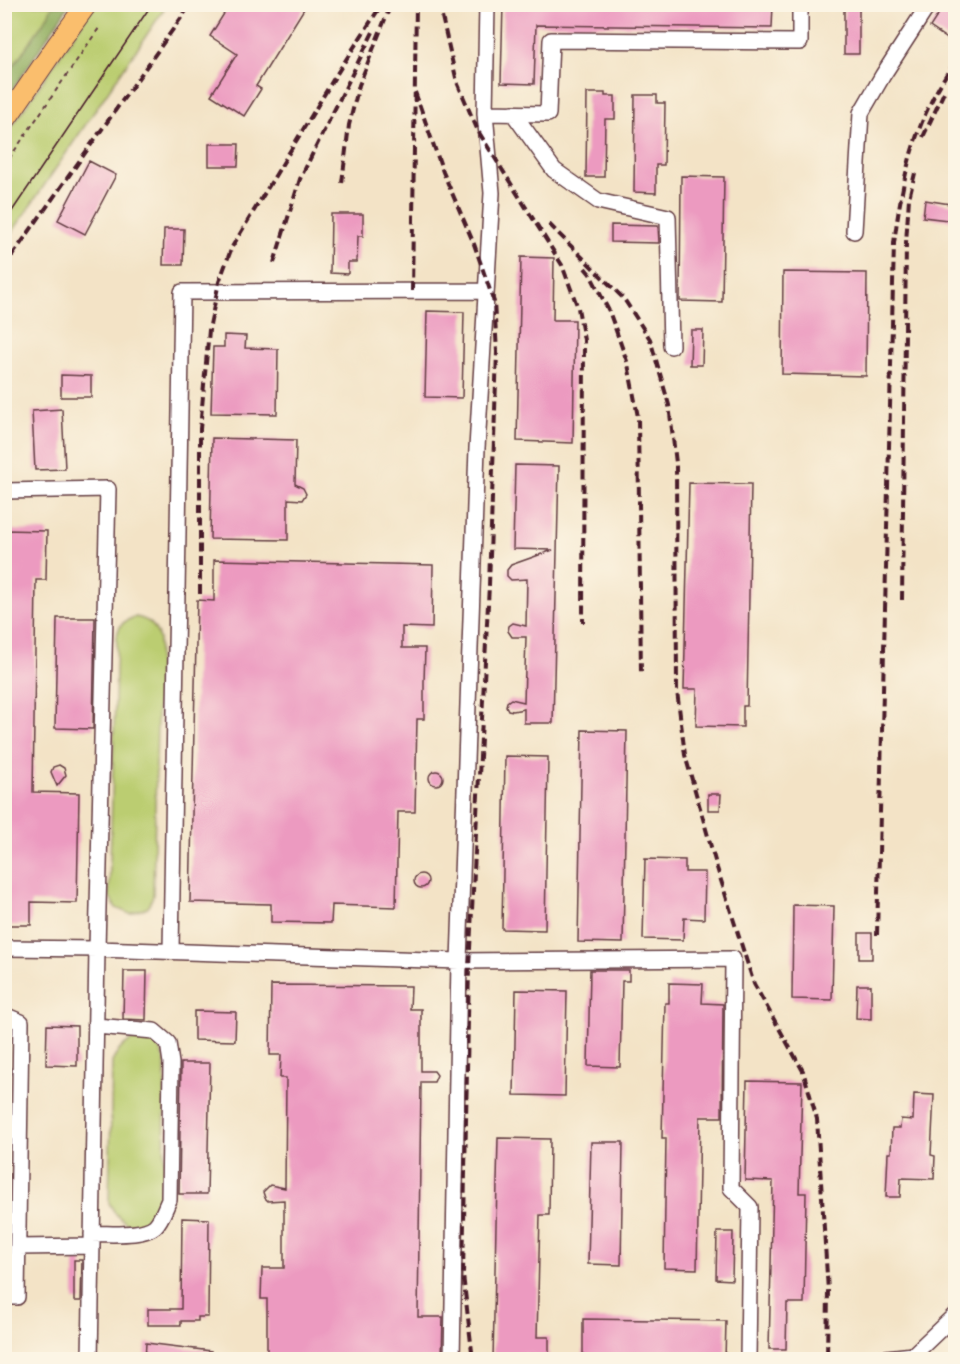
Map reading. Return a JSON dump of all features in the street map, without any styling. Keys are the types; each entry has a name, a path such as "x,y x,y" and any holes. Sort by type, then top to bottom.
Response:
{"main road":[{"path":"57,45 79,4"},
{"path":"4,122 87,4"}],"street":[{"path":"452,1359 459,961 477,448 492,193 484,113 487,4"},
{"path":"484,113 548,114 551,40 800,42 800,4"},
{"path":"854,231 861,113 929,4"},
{"path":"513,113 554,170 598,201 668,217 671,346"},
{"path":"171,951 182,292 486,291"},
{"path":"4,491 108,489 90,1359"},
{"path":"4,948 459,961 733,959 731,1188 750,1207 748,1359"},
{"path":"4,1015 21,1022 17,1297 4,1297"},
{"path":"18,1247 92,1240 143,1232 155,1226 169,1200 171,1063 168,1043 154,1031 96,1026"},
{"path":"869,1359 913,1355 956,1314"}],"path":[{"path":"4,166 99,28"}],"green space":[{"path":"5,5 69,5 5,99"},
{"path":"53,5 69,5 5,101 5,78 48,16"},
{"path":"94,5 167,5 5,243 5,137"},
{"path":"136,617 151,624 159,639 153,896 148,907 130,914 116,908 109,895 117,636 123,623"},
{"path":"138,1037 156,1044 165,1061 164,1202 149,1220 127,1224 115,1213 109,1203 112,1062 122,1047"}],"building":[{"path":"230,4 307,4 256,86 261,89 244,116 211,95 237,54 210,36"},
{"path":"503,4 773,4 772,28 536,25 534,84 501,83"},
{"path":"844,4 859,4 859,54 844,54"},
{"path":"945,4 956,4 956,31 949,40 930,27"},
{"path":"587,93 605,93 605,96 615,96 615,119 605,119 604,177 586,177"},
{"path":"635,95 657,95 657,103 665,103 664,165 656,165 656,193 634,192"},
{"path":"209,144 239,144 238,166 209,166"},
{"path":"89,161 116,175 85,234 58,220"},
{"path":"681,176 724,177 722,302 680,301"},
{"path":"925,200 956,205 956,221 923,217"},
{"path":"331,214 363,214 363,236 358,236 357,262 348,262 348,274 330,273"},
{"path":"611,225 658,226 659,243 611,242"},
{"path":"164,229 184,229 183,265 163,265"},
{"path":"521,257 554,258 553,320 575,320 573,443 517,441"},
{"path":"783,272 867,273 866,376 782,374"},
{"path":"427,311 464,312 462,398 425,397"},
{"path":"691,330 703,330 702,365 690,365"},
{"path":"224,335 246,336 245,348 278,349 277,414 211,413 213,347 224,347"},
{"path":"61,375 91,376 91,397 61,397"},
{"path":"62,409 65,469 35,470 32,411"},
{"path":"212,438 296,440 295,484 303,488 306,494 302,500 288,499 288,540 210,539"},
{"path":"515,465 559,466 553,723 524,723 524,709 513,711 508,710 506,706 511,699 524,702 526,637 512,637 508,631 509,626 513,623 526,626 527,579 511,580 507,576 507,570 511,565 553,550 513,549"},
{"path":"689,483 751,484 747,706 743,706 743,727 696,726 697,689 684,689"},
{"path":"4,530 47,531 46,580 36,580 33,792 79,793 77,903 31,902 31,925 4,925"},
{"path":"214,560 433,565 432,628 402,627 402,648 425,648 424,719 417,719 415,812 398,812 396,907 332,905 331,923 271,922 271,904 190,902 197,600 214,601"},
{"path":"57,618 95,618 93,729 55,728"},
{"path":"582,730 627,731 623,943 578,942"},
{"path":"505,756 548,757 545,930 502,929"},
{"path":"59,765 64,768 66,775 57,786 51,772 53,767"},
{"path":"436,771 441,773 443,778 441,783 436,785 431,783 429,778 431,773"},
{"path":"708,794 721,794 720,810 708,810"},
{"path":"645,859 685,860 685,872 705,872 704,919 684,918 683,940 643,939"},
{"path":"421,874 426,876 428,881 426,886 421,888 416,886 414,881 416,876"},
{"path":"793,905 834,906 832,1000 792,999"},
{"path":"859,933 872,933 872,959 859,959"},
{"path":"590,970 629,970 629,981 622,981 620,1067 588,1066"},
{"path":"124,971 147,971 146,1020 123,1019"},
{"path":"669,983 703,984 702,1003 723,1004 722,1117 700,1117 697,1269 664,1268 666,1138 662,1138 665,1003 669,1003"},
{"path":"271,985 411,986 410,1009 421,1009 421,1071 434,1071 437,1075 434,1082 421,1082 418,1317 443,1317 442,1359 267,1359 267,1299 261,1299 262,1268 284,1268 284,1200 268,1201 263,1192 270,1185 285,1188 286,1078 280,1078 281,1055 270,1055"},
{"path":"857,985 871,985 871,1019 856,1018"},
{"path":"516,990 567,991 565,1096 514,1095"},
{"path":"194,1011 236,1012 235,1041 194,1040"},
{"path":"47,1025 77,1026 77,1066 46,1065"},
{"path":"181,1063 210,1063 207,1194 179,1194"},
{"path":"747,1081 802,1082 799,1193 806,1193 804,1303 787,1303 786,1349 769,1349 773,1181 745,1180"},
{"path":"914,1094 934,1095 931,1155 935,1156 934,1179 901,1178 900,1197 886,1197 888,1153 891,1153 892,1128 900,1128 901,1119 913,1120"},
{"path":"498,1138 550,1139 549,1215 540,1215 537,1337 549,1337 549,1359 493,1359"},
{"path":"591,1142 623,1142 621,1265 588,1264"},
{"path":"182,1218 209,1219 208,1317 198,1317 198,1321 181,1321 181,1325 148,1325 148,1309 181,1309"},
{"path":"717,1232 733,1232 732,1280 716,1279"},
{"path":"74,1260 82,1260 81,1301 74,1301"},
{"path":"583,1319 726,1321 725,1359 583,1359"},
{"path":"146,1343 211,1351 210,1359 145,1359"}],"tram line":[{"path":"4,223 152,4"}],"railway":[{"path":"4,267 191,4"},
{"path":"200,594 200,429 209,330 219,282 232,247 336,75 382,4"},
{"path":"342,183 349,125 359,85 391,4"},
{"path":"412,291 416,4"},
{"path":"439,4 457,82 478,131 562,265 578,308 584,340 583,623"},
{"path":"274,263 300,179 373,32"},
{"path":"877,935 894,243 902,193 913,147 930,103 956,60"},
{"path":"923,137 945,90"},
{"path":"415,92 443,172 474,244 494,302 497,352 489,585 469,967 463,1275 473,1360"},
{"path":"902,600 906,243 909,198 916,169"},
{"path":"549,224 624,299 650,339 669,405 676,463 677,691 685,755 717,868 754,984 803,1071 817,1119 828,1291 827,1360"},
{"path":"585,268 609,311 628,364 638,417 641,674"}]}
